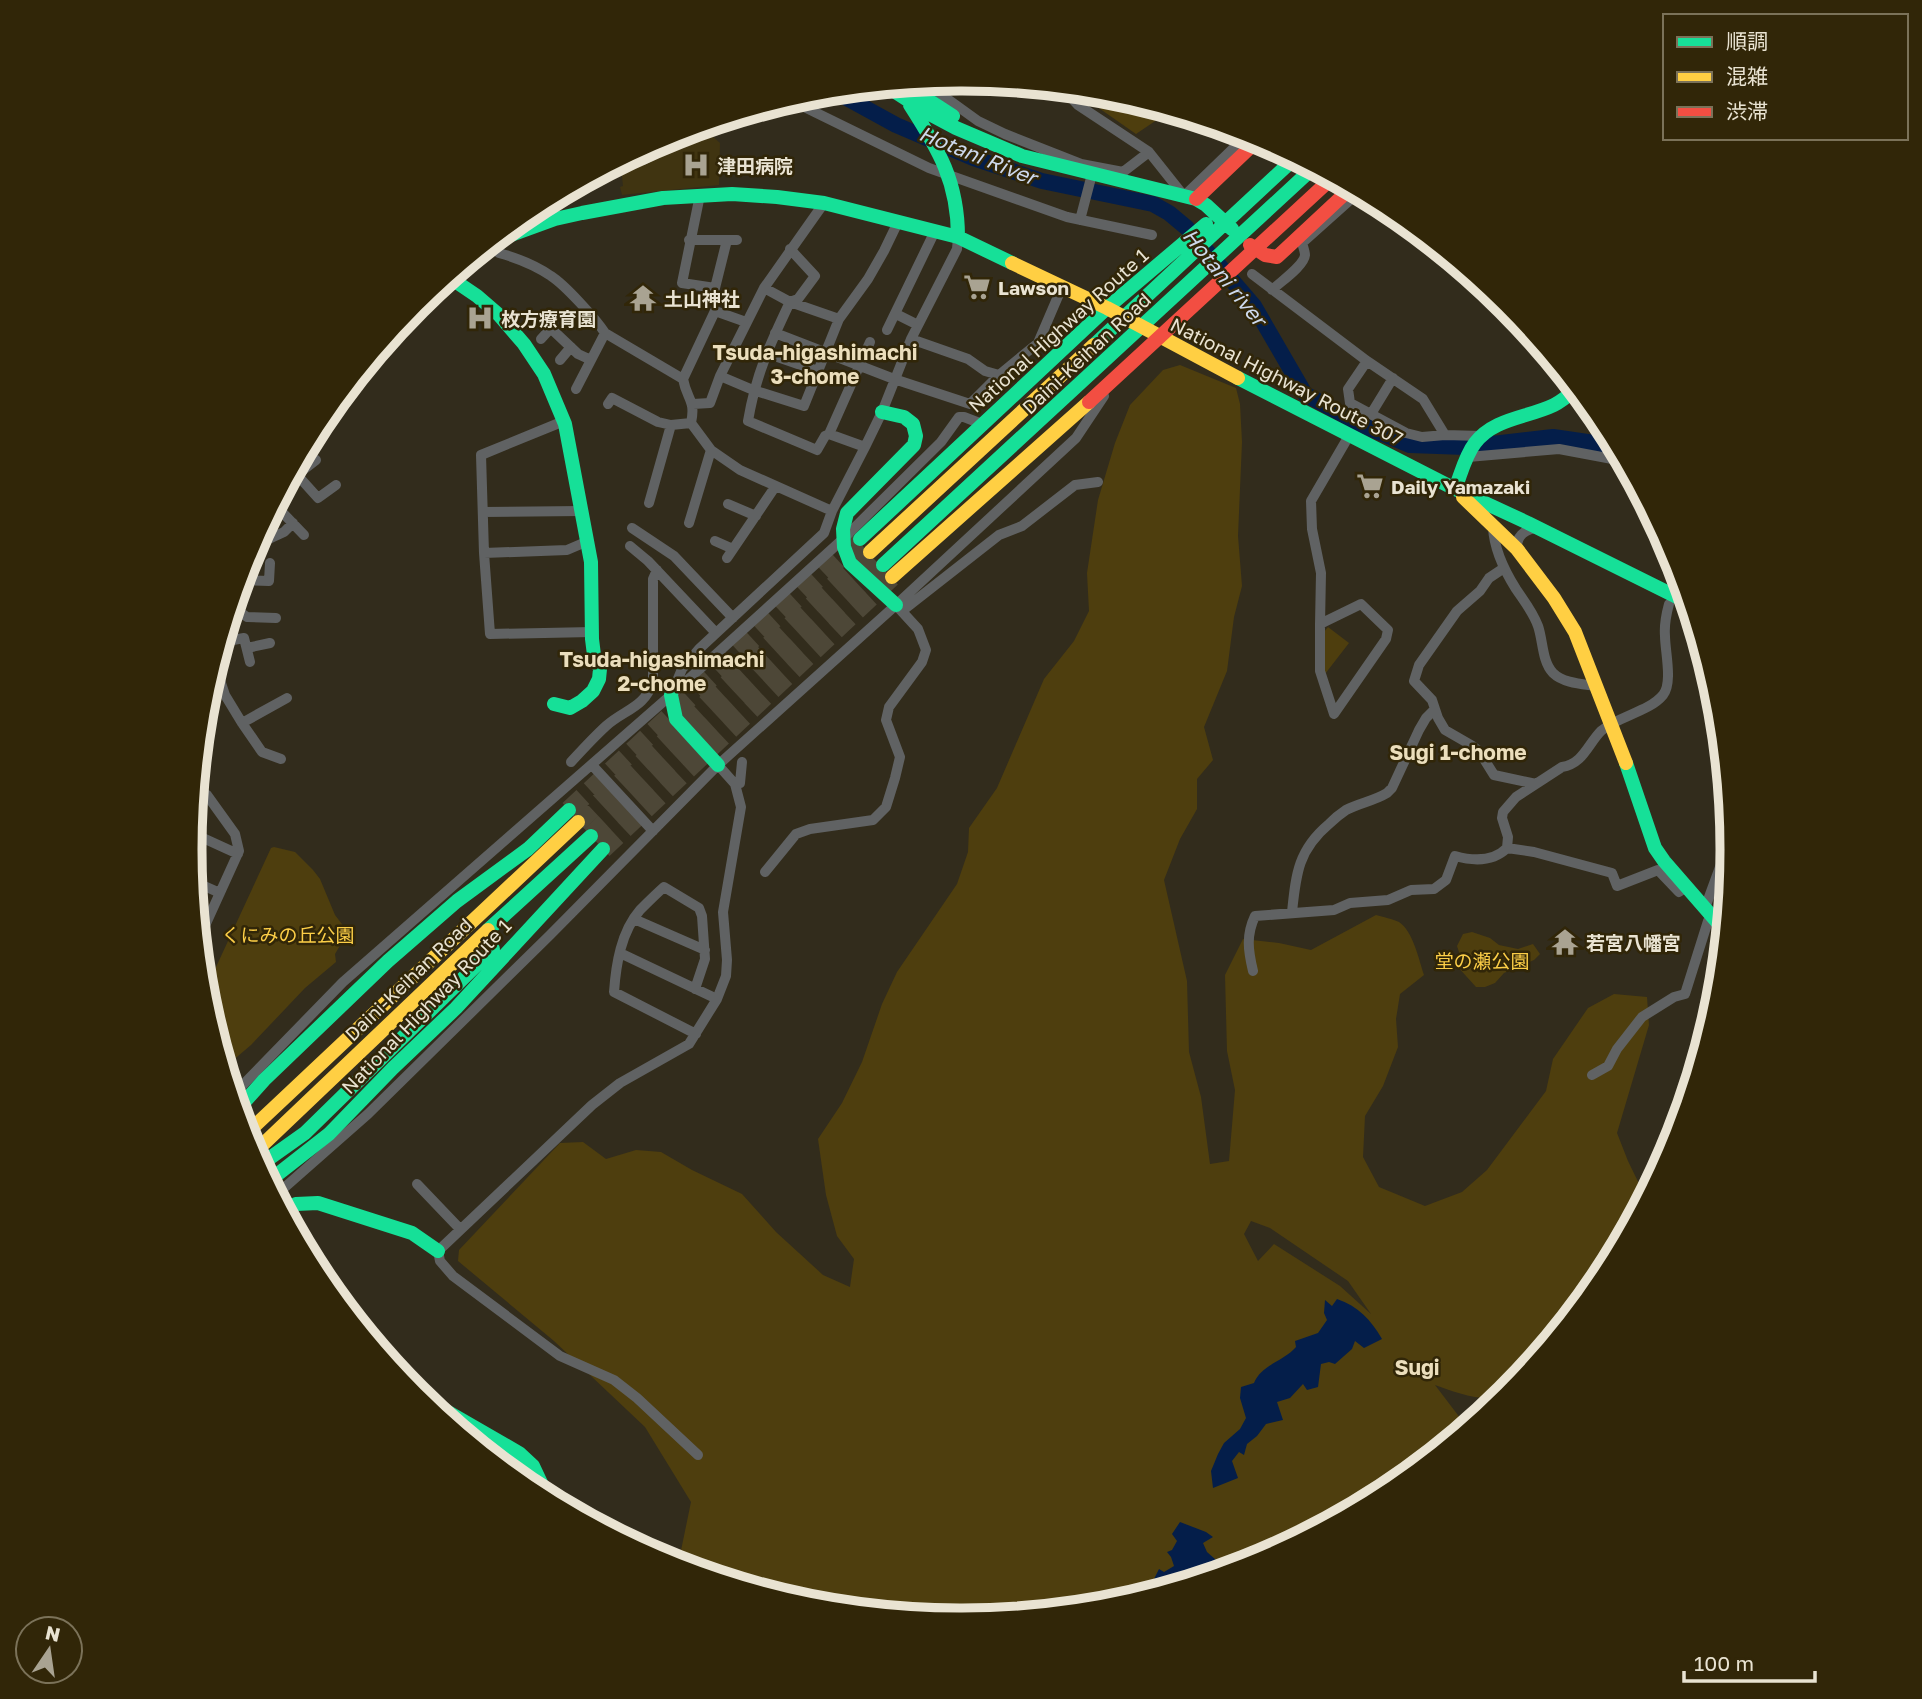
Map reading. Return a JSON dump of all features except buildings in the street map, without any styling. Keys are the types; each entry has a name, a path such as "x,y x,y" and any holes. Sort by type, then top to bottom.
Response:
{"main road":[{"path":"917,93 964,124 1058,166 1091,178 1190,198 1206,205 1259,253 1271,258 1277,257 1343,195"},
{"path":"898,94 956,128 1022,156 1058,166"},
{"path":"902,94 942,158 955,201 958,237"},
{"path":"1190,198 1248,148"},
{"name":"National Highway Route 1","path":"860,539 1107,308 1276,160"},
{"name":"Daini-Keihan Road","path":"870,552 1287,165"},
{"name":"Daini-Keihan Road","path":"1114,380 888,571 1120,348 1306,174"},
{"path":"1114,380 1325,185"},
{"name":"National Highway Route 307","path":"524,230 582,213 663,198 700,195 778,197 824,203 958,237 1107,308 1455,489 1538,527 1675,596"},
{"path":"457,283 499,315 524,344 544,374 564,421 588,541 594,655 600,669 599,680 593,691 582,701 570,708 554,704"},
{"path":"1569,396 1559,404 1503,421 1481,436 1475,442 1455,489 1517,549 1554,598 1575,632 1628,767 1656,848 1716,921"},
{"path":"882,412 901,415 911,421 917,434 914,445 847,513 843,523 843,539 846,557 899,608"},
{"path":"671,695 676,719 718,765"},
{"name":"Daini-Keihan Road","path":"254,1125 574,816 528,849"},
{"name":"Daini-Keihan Road","path":"262,1145 454,961 591,836"},
{"path":"246,1100 388,961 457,901 528,849"},
{"path":"250,1113 355,1009 528,849"},
{"name":"National Highway Route 1","path":"276,1175 329,1134 456,1008 603,849"},
{"path":"269,1159 304,1133 501,941 537,918"},
{"path":"291,1205 318,1203 412,1233 438,1251"},
{"path":"460,1419 519,1453 533,1466 539,1480"}],"street":[{"path":"938,92 978,121 1004,134 1082,164 1122,172 1149,152"},
{"path":"1073,99 1149,152 1190,198 1239,144"},
{"path":"806,108 929,168 1080,220 1152,235"},
{"path":"1080,220 1091,178"},
{"path":"689,240 732,240 715,288 682,283 689,240 700,195"},
{"path":"1272,290 1303,260 1305,253 1302,243 1351,200"},
{"path":"693,404 710,403 720,376 764,288 824,203"},
{"path":"720,376 804,406 839,319 873,270 898,222"},
{"path":"887,330 935,231"},
{"path":"671,695 682,669 699,649 824,534 832,511 882,412 911,339 957,249 958,237"},
{"path":"790,249 816,276 798,299 790,302 775,333 753,390 748,421 817,450 829,434 870,342"},
{"path":"497,250 499,254 516,258 553,276 606,333 683,379"},
{"path":"1277,257 1296,269"},
{"path":"1252,274 1367,361 1423,399 1445,435"},
{"path":"775,333 894,379 970,404 999,375 1038,343 1062,287"},
{"path":"764,288 790,302 839,319"},
{"path":"746,322 715,311 683,379 685,390 693,404 691,423 711,450 740,471 832,511"},
{"path":"896,314 918,326"},
{"path":"541,319 578,354 592,360"},
{"path":"541,339 551,328"},
{"path":"576,389 606,333"},
{"path":"911,339 968,359 985,371 999,375"},
{"path":"560,360 571,346"},
{"path":"766,353 818,371"},
{"path":"1367,361 1348,389 1350,403 1406,433 1422,437 1481,436"},
{"path":"1371,414 1393,379"},
{"path":"283,1189 368,1114 718,765 899,608 1076,438 1114,380"},
{"path":"608,404 612,398 658,422 671,425 691,423"},
{"path":"241,1087 343,982 592,765 843,539 941,442 959,417 982,424"},
{"path":"564,421 481,455 490,634 592,632"},
{"path":"649,503 671,425"},
{"path":"829,434 865,447"},
{"path":"1320,624 1361,604 1388,630 1386,639 1334,714 1320,671 1320,624 1321,573 1312,529 1311,501 1350,434"},
{"path":"1468,457 1559,449 1611,459"},
{"path":"689,523 711,450"},
{"path":"306,467 316,460"},
{"path":"300,478 318,499 332,488 336,501"},
{"path":"899,608 999,535 1022,526 1075,485 1098,482"},
{"path":"715,541 730,553 775,487"},
{"path":"728,504 756,516"},
{"path":"483,512 582,511"},
{"path":"282,512 304,535"},
{"path":"269,539 284,532 293,523"},
{"path":"1493,527 1497,552 1539,627 1551,671 1568,681 1595,686"},
{"path":"1517,549 1518,539 1524,531 1538,527"},
{"path":"632,528 674,556 733,618"},
{"path":"484,554 567,550 588,541"},
{"path":"648,561 656,544"},
{"path":"630,546 657,570 716,634"},
{"path":"252,580 269,581 271,563"},
{"path":"1504,568 1489,578 1480,591 1457,611 1416,670 1414,681 1432,700 1445,730 1479,751 1494,775 1536,784"},
{"path":"571,762 608,725 641,703 649,694 653,681 653,579 657,570"},
{"path":"1253,971 1247,942 1255,916 1312,913 1334,910 1350,903 1388,900 1406,891 1434,888 1446,880 1455,856 1478,860 1501,855 1507,848 1508,837 1502,818 1503,812 1516,797 1583,756 1595,738 1611,724 1643,709 1663,695 1668,676 1665,628 1669,604"},
{"path":"765,872 796,834 810,829 873,820 886,807 900,757 886,720 889,707 922,662 926,650 918,629 899,608"},
{"path":"241,613 247,617 276,618"},
{"path":"232,640 244,638 250,662"},
{"path":"247,648 270,643"},
{"path":"221,683 225,695 262,752 281,759"},
{"path":"242,723 287,698"},
{"path":"1292,912 1296,872 1309,844 1345,811 1387,793 1392,788 1419,730 1435,709"},
{"path":"735,784 740,783 741,762"},
{"path":"592,765 653,831"},
{"path":"698,1455 614,1380 560,1356 453,1276 440,1261 438,1251 592,1105 620,1083 689,1044 717,999 726,976 723,912 741,807 735,784 718,765"},
{"path":"205,793 235,834 239,851 206,921"},
{"path":"202,838 237,854"},
{"path":"1507,848 1534,852 1612,873 1617,886 1658,870 1679,892 1686,887"},
{"path":"1592,1075 1608,1066 1616,1049 1642,1017 1674,997 1685,994 1719,876"},
{"path":"203,886 220,893"},
{"path":"695,989 705,959 702,916 699,908 664,887 634,919 627,932 616,965 614,992 696,1034"},
{"path":"634,919 705,950"},
{"path":"620,953 717,999"},
{"path":"417,1184 460,1229"}],"shaded area":[{"path":"710,134 720,143 719,185 622,195 621,171 666,151 671,152 673,148"}],"green space":[{"path":"1091,103 1160,118 1136,134"},
{"path":"1180,365 1236,388 1240,404 1242,442 1238,536 1242,586 1234,617 1227,671 1204,727 1213,760 1197,779 1197,809 1180,839 1164,880 1187,981 1189,1052 1201,1097 1210,1164 1229,1161 1235,1090 1227,1051 1225,975 1243,939 1311,950 1376,915 1404,926 1415,946 1424,975 1400,994 1396,1019 1398,1047 1383,1086 1365,1116 1363,1157 1379,1187 1425,1206 1462,1192 1487,1170 1546,1091 1553,1059 1588,1008 1614,994 1647,997 1649,1025 1617,1133 1640,1186 1592,1271 1531,1350 1497,1386 1484,1398 1480,1398 1435,1385 1461,1420 1423,1451 1340,1506 1251,1550 1205,1568 1109,1593 1060,1602 961,1608 862,1602 765,1582 717,1568 680,1554 691,1502 645,1427 554,1341 458,1261 459,1250 560,1143 583,1142 606,1159 636,1150 661,1152 742,1194 776,1232 823,1275 850,1287 854,1259 837,1236 826,1195 818,1139 842,1103 862,1062 882,1004 897,972 957,884 968,852 969,828 997,788 1044,679 1074,641 1089,611 1087,573 1098,500 1130,405 1163,370","holes":["1251,1221 1270,1228 1348,1281 1371,1314 1340,1286 1274,1244 1258,1261 1244,1234"]},
{"path":"1328,627 1349,643 1325,674 1323,633"},
{"name":"くにみの丘公園","path":"271,848 295,852 313,870 320,879 335,915 348,932 335,954 336,962 305,988 233,1061 213,973"},
{"name":"堂の瀬公園","path":"1472,932 1490,938 1499,945 1518,949 1533,944 1540,954 1534,960 1504,973 1495,983 1476,987 1457,966 1457,946 1463,934"}],"water":[{"path":"1337,1299 1363,1314 1382,1339 1364,1348 1355,1341 1352,1349 1335,1364 1321,1364 1318,1387 1307,1390 1303,1384 1290,1398 1277,1402 1283,1420 1266,1424 1247,1444 1244,1455 1239,1452 1232,1461 1238,1478 1213,1488 1211,1471 1218,1454 1246,1418 1240,1398 1241,1387 1254,1383 1267,1367 1291,1352 1296,1347 1295,1341 1318,1333 1327,1320 1324,1313 1325,1300 1332,1306"},
{"path":"1180,1522 1206,1532 1213,1537 1203,1543 1207,1552 1219,1563 1152,1583 1159,1569 1164,1572 1174,1566 1167,1552 1172,1550 1177,1541 1172,1534"}],"waterway":[{"name":"Hotani river","path":"849,99 896,125 973,158 1042,181 1153,204 1169,213 1187,228 1254,306 1305,394 1362,425 1410,445 1466,447 1553,437 1602,444"}],"tunnel":[{"path":"569,810 858,541"},
{"path":"578,822 870,552"},
{"path":"591,836 883,565"},
{"path":"603,849 892,577"}],"traffic: fast":[{"path":"917,93 953,116"},
{"path":"898,94 956,128 1022,156 1196,199 1232,229"},
{"path":"910,105 945,167 955,200 958,237"},
{"path":"1094,345 1287,165"},
{"path":"883,565 1306,174"},
{"path":"524,230 555,219 663,198 732,194 777,197 824,203 958,237 1012,263"},
{"path":"860,539 1107,308 1206,224"},
{"path":"457,283 499,315 524,344 544,374 565,424 591,562 592,639 594,655 600,669 593,691 582,701 570,708 554,704"},
{"path":"1238,378 1455,489 1675,596"},
{"path":"1455,489 1468,454 1483,435 1501,423 1554,405 1568,395"},
{"path":"882,412 904,417 913,424 916,436 914,445 847,513 843,529 844,547 850,563 896,605"},
{"path":"671,695 676,719 718,765"},
{"path":"1626,763 1655,848 1716,921"},
{"path":"246,1100 388,961 457,901 528,849 569,810"},
{"path":"488,930 591,836"},
{"path":"276,1175 329,1134 456,1008 603,849"},
{"path":"269,1159 305,1133 493,949"},
{"path":"292,1206 318,1203 412,1233 438,1251"},
{"path":"460,1419 519,1453 533,1466 539,1480"}],"traffic: slow":[{"path":"1012,263 1107,308 1238,378"},
{"path":"870,552 1094,345"},
{"path":"892,577 1089,402"},
{"path":"1463,497 1517,549 1554,598 1575,632 1626,763"},
{"path":"255,1126 578,822"},
{"path":"262,1145 488,930"}],"traffic: jam":[{"path":"1196,199 1249,148"},
{"path":"1089,402 1325,185"},
{"path":"1250,245 1265,255 1277,257 1343,195"}],"place":[{"name":"津田病院","path":"696,165"},
{"name":"Lawson","path":"977,287"},
{"name":"土山神社","path":"643,298"},
{"name":"枚方療育園","path":"480,318"},
{"name":"Daily Yamazaki","path":"1370,486"},
{"name":"若宮八幡宮","path":"1565,942"}],"district":[{"name":"Tsuda-higashimachi 3-chome","path":"815,364"},
{"name":"Tsuda-higashimachi 2-chome","path":"662,671"},
{"name":"Sugi 1-chome","path":"1458,752"},
{"name":"Sugi","path":"1417,1367"}],"water label":[{"name":"Hotani River","path":"978,155"}]}
